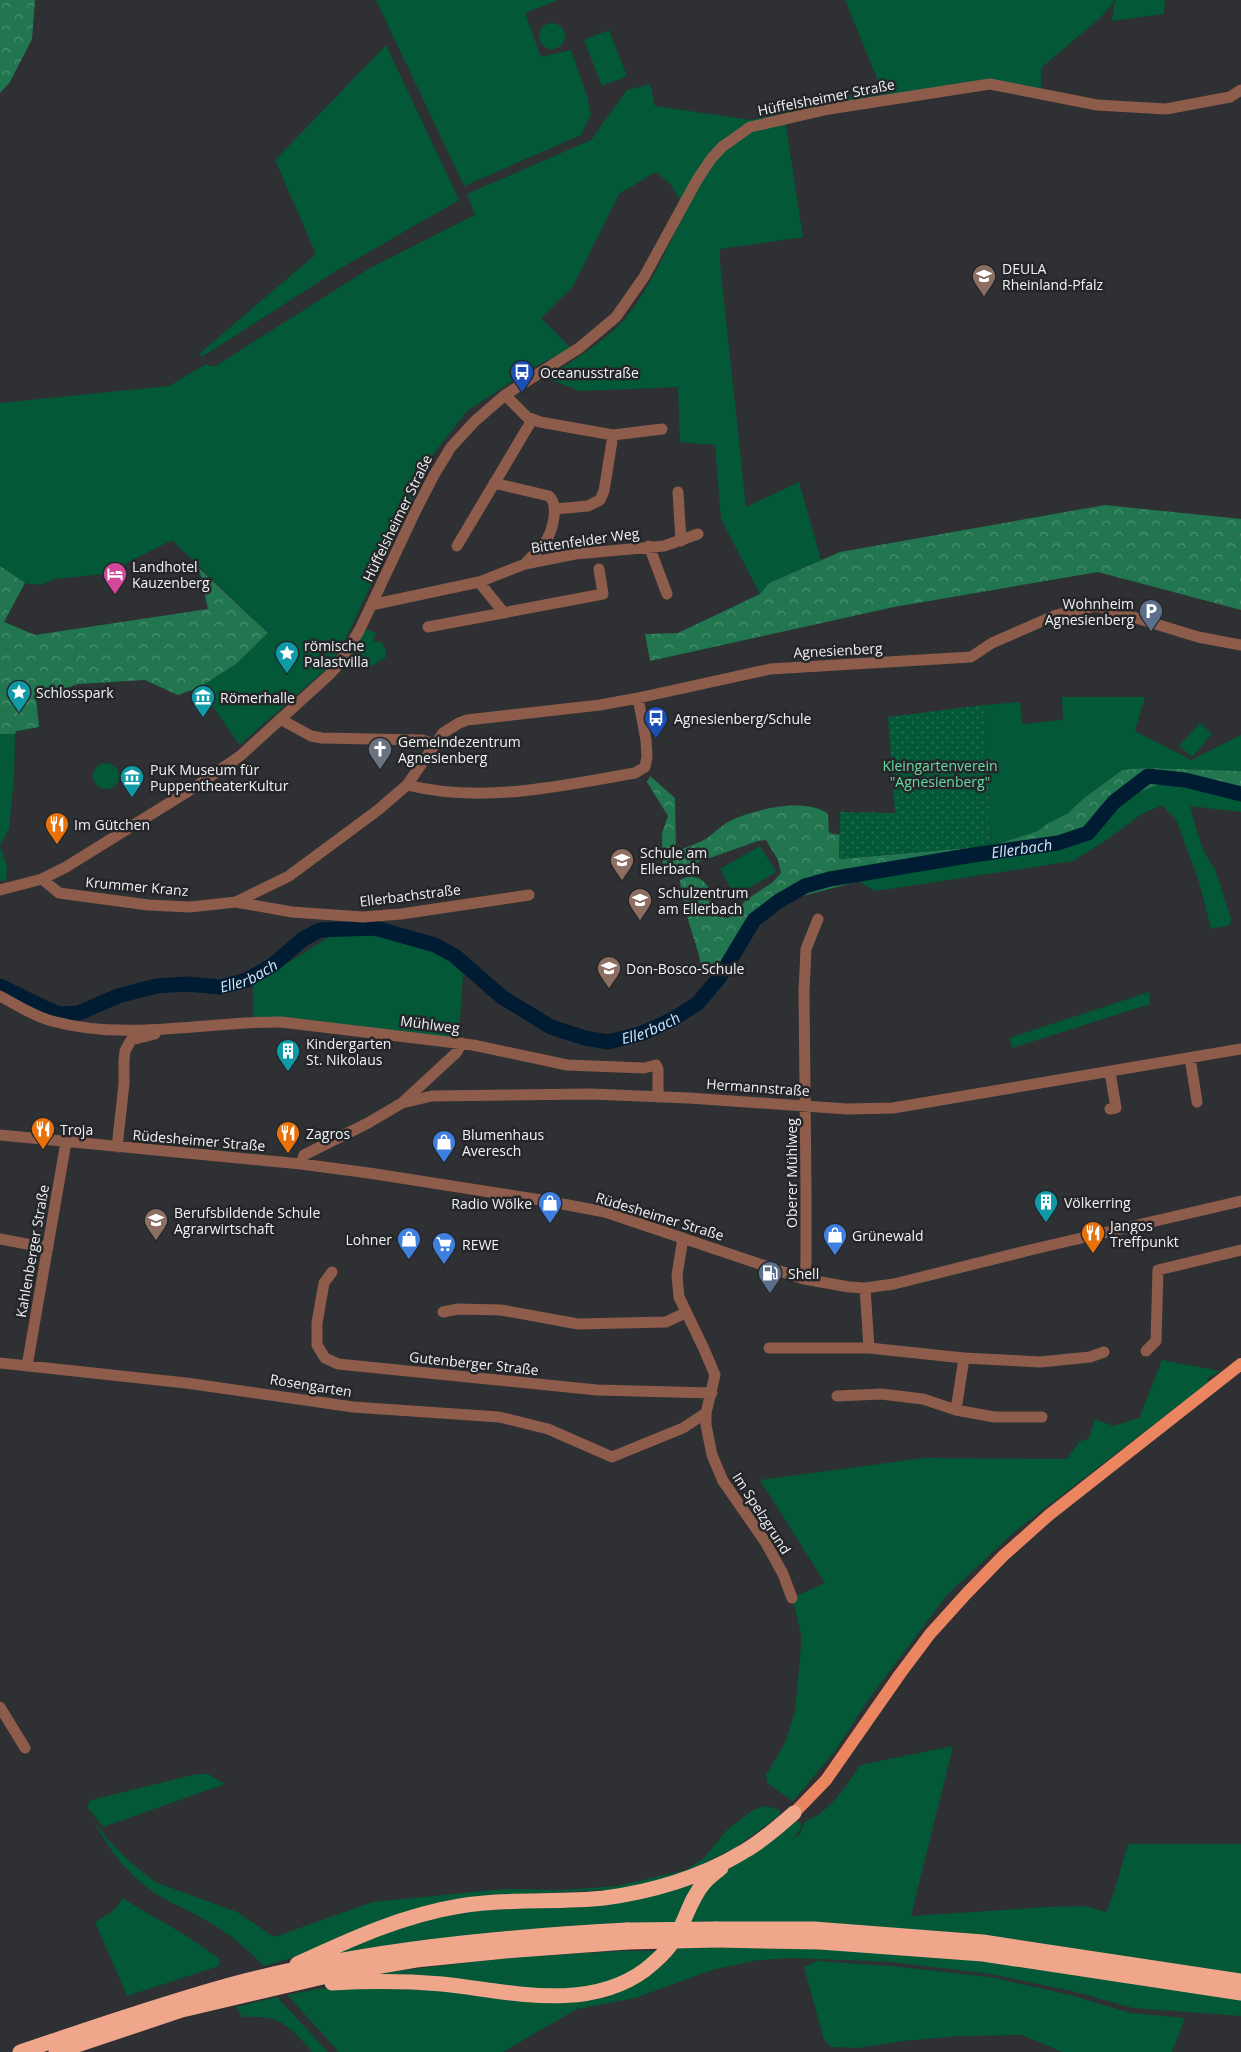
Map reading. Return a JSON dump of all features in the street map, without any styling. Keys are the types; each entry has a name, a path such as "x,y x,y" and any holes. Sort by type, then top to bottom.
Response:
{"highway":[{"path":"272,1975 379,1928 439,1910 506,1900 603,1898 644,1891 678,1882 730,1860 794,1814"},
{"path":"283,1986 405,1981 548,1996 576,1996 601,1991 624,1983 645,1970 662,1955 673,1942 693,1900 704,1883 730,1860"},
{"path":"20,2052 152,2008 272,1975 404,1951 495,1940 717,1934 814,1929 983,1942 1241,1981"},
{"path":"717,1934 983,1954 1241,1994"},
{"path":"56,2052 182,2010 340,1973 416,1960 627,1936"}],"main road":[{"path":"794,1814 826,1780 900,1674 930,1634 967,1592 1003,1556 1049,1515 1241,1364"}],"street":[{"name":"Hüffelsheimer Straße","path":"0,890 42,879 66,867 203,782 240,756 338,665 359,631 416,510 442,460 461,435 505,395 578,348 616,317 644,277 697,180 711,159 722,147 743,131 757,124 792,116 990,84 1097,105 1166,109 1230,97 1241,90"},
{"path":"505,395 522,413 532,420 613,435 662,429"},
{"path":"457,546 524,437 532,420"},
{"path":"555,509 588,506 600,500 604,491 613,435"},
{"path":"494,484 548,496 553,502 555,509 546,540 525,564"},
{"path":"678,492 681,540"},
{"name":"Bittenfelder Weg","path":"371,605 479,582 525,564 575,554 664,546 698,534"},
{"name":"Bittenfelder Weg","path":"649,546 667,594"},
{"path":"428,627 603,594 599,569"},
{"path":"479,582 504,613"},
{"name":"Agnesienberg","path":"407,785 443,733 466,720 600,705 770,669 971,657 992,643 1056,615 1097,606 1198,637 1241,645"},
{"path":"407,785 428,790 464,794 498,793 535,790 635,773 645,766 647,757 638,698"},
{"path":"280,719 311,736 322,738 422,740 435,744"},
{"name":"Krummer Kranz","path":"42,879 59,893 148,905 190,907 236,902 272,885 304,866 407,785"},
{"name":"Ellerbachstraße","path":"236,902 292,912 363,917 402,914 529,895"},
{"name":"Oberer Mühlweg","path":"804,1279 806,1263 805,962 808,942 818,919"},
{"name":"Mühlweg","path":"0,996 32,1014 52,1021 110,1030 166,1030 252,1022 281,1022 462,1043 567,1065 644,1068 656,1065 658,1069 658,1097"},
{"name":"Mühlweg","path":"116,1147 124,1084 125,1051 131,1040 166,1030"},
{"name":"Hermannstraße","path":"300,1164 304,1155 368,1123 402,1103 444,1066 462,1043"},
{"name":"Hermannstraße","path":"402,1103 432,1096 590,1094 847,1109 893,1108 1241,1049"},
{"path":"1190,1058 1197,1102"},
{"path":"1110,1072 1116,1108 1110,1109"},
{"name":"Rüdesheimer Straße","path":"0,1135 300,1164 541,1200 605,1212 804,1279 837,1286 865,1288 912,1280 1034,1249 1241,1201"},
{"name":"Kahlenberger Straße","path":"27,1366 66,1142"},
{"name":"Im Spelzgrund","path":"683,1238 678,1262 677,1285 685,1313 713,1367 715,1380 706,1414 708,1438 717,1470 730,1494 772,1554 783,1574 792,1598"},
{"path":"0,1239 48,1248"},
{"path":"1146,1351 1156,1341 1158,1270 1241,1250"},
{"name":"Gutenberger Straße","path":"332,1272 324,1282 316,1323 316,1338 325,1358 338,1364 597,1390 712,1393"},
{"path":"865,1288 869,1348"},
{"path":"443,1312 458,1309 501,1310 578,1324 666,1322 685,1313"},
{"path":"769,1348 869,1348 964,1358 1040,1362 1090,1357 1104,1352"},
{"path":"956,1410 964,1358"},
{"name":"Rosengarten","path":"0,1363 186,1382 353,1407 499,1417 548,1429 612,1457 683,1428 706,1414"},
{"path":"837,1396 881,1394 923,1399 956,1410 994,1417 1042,1417"},
{"path":"0,1707 24,1748"}],"green space":[{"path":"0,0 35,0 32,39 10,82 0,93"},
{"path":"376,0 558,0 525,13 541,57 571,50 587,96 591,115 581,135 464,186"},
{"path":"845,0 1113,0 1113,3 1100,18 1041,68 1039,95 989,85 785,120 803,237 720,249 720,263 746,507 799,482 821,560 769,583 760,594 721,519 715,445 680,442 678,387 580,391 546,378 590,349 615,329 636,305 654,274 686,211 672,186 656,172 619,194 573,286 541,318 571,348 531,369 467,411 431,457 345,640 331,665 241,744 238,743 200,687 236,664 268,633 172,540 105,574 55,579 41,585 24,583 4,622 34,635 39,727 15,732 14,779 9,829 0,845 0,403 169,386 206,364 214,367 370,268 475,215 467,194 591,140 627,90 650,84 655,106 751,120 827,102 880,86"},
{"path":"1115,0 1165,0 1164,14 1112,21"},
{"path":"552,23 561,27 565,36 561,45 552,49 543,45 539,36 543,27"},
{"path":"609,30 627,76 602,86 584,40"},
{"path":"386,45 459,200 336,271 203,356 198,355 316,254 275,160"},
{"path":"1105,505 1241,519 1241,610 1098,572 894,607 650,661 645,634 678,633 760,594 769,583 840,552"},
{"path":"0,566 25,583 4,622 35,635 208,609 199,568 268,633 236,664 200,687 178,695 145,680 78,684 36,699 39,727 16,731 15,734 0,734"},
{"path":"365,629 376,633 373,641 382,643 386,651 386,657 372,666 344,667"},
{"path":"1062,697 1145,697 1135,731 1191,760 1241,735 1241,771 1146,768 1122,770 1083,799 1067,814 1048,823 1039,831 991,846 984,705 1020,702 1022,724 1063,720"},
{"name":"Kleingartenverein \"Agnesienberg\"","path":"984,705 991,846 839,859 840,812 895,813 888,717"},
{"path":"1200,723 1212,734 1192,757 1179,746"},
{"path":"106,763 115,767 119,776 115,785 106,789 97,785 93,776 97,767"},
{"path":"1146,768 1241,771 1241,797 1163,783 1128,796 1084,840 1047,849 957,861 883,875 791,899 759,921 749,932 737,959 702,968 683,902 680,880 687,877 695,877 702,880 710,891 716,913 719,917 728,918 746,900 773,882 781,873 778,860 766,840 758,841 670,872 663,868 662,833 668,816 647,782 650,776 675,798 676,851 702,841 726,823 752,812 780,807 807,806 828,814 829,833 840,835 839,859 991,846 1038,831 1048,823 1067,814 1083,799 1122,770"},
{"path":"1163,783 1241,797 1241,812 1190,806 1206,855 1215,869 1231,919 1230,925 1211,929 1199,882 1176,819 1163,805 1143,813 1105,841 1073,861 876,891 859,882 882,875 957,861 1047,849 1083,840 1128,796"},
{"path":"0,845 7,867 6,880 0,881"},
{"path":"760,846 776,872 735,896 720,869"},
{"path":"355,935 391,937 419,946 444,956 463,974 459,1034 452,1040 253,1018 253,985 329,937"},
{"path":"1149,992 1150,1004 1012,1048 1009,1038"},
{"path":"1162,1360 1220,1371 1207,1379 1209,1382 1014,1532 947,1595 868,1700 835,1751 793,1801 767,1783 766,1775 785,1743 795,1711 801,1633 792,1598 825,1583 760,1480 924,1458 1067,1459 1079,1442 1089,1438 1095,1419 1113,1426 1139,1418"},
{"path":"953,1746 911,1916 1085,1906 1106,1912 1128,1844 1241,1844 1241,2016 1133,2008 1072,1991 991,1974 892,1962 794,1958 758,1960 712,1970 635,1998 577,2009 503,2052 339,2052 287,1995 317,1989 399,1986 524,1998 640,1978 713,1877 795,1820 801,1823 801,1826 791,1840 799,1835 805,1822 830,1805 860,1765"},
{"path":"197,1774 208,1774 225,1784 103,1827 87,1807 91,1800"},
{"path":"766,1806 780,1810 780,1815 738,1846 683,1874 622,1889 507,1895 264,1966 223,1931 206,1920 162,1898 143,1884 105,1841 94,1821 110,1842 130,1862 155,1882 237,1912 274,1937 373,1902 503,1889 562,1890 617,1886 686,1870 704,1858 727,1830 753,1810"},
{"path":"697,1877 680,1924 325,1956 416,1921"},
{"path":"123,1898 207,1950 219,1959 219,1966 127,1996 95,1922 112,1912"},
{"path":"622,1951 662,1951 649,1964 582,1993 365,1975 515,1957"},
{"path":"817,1961 891,1966 991,1977 1070,1995 1131,2013 1185,2018 1172,2052 1062,2052 1022,2035 960,2036 902,2041 858,2048 832,2047 824,2040 804,1967"},
{"path":"277,1997 328,2052 313,2052 297,2035 283,2024 266,2018 242,2017 236,2007"}],"waterway":[{"name":"Ellerbach","path":"0,986 60,1014 79,1013 118,996 156,986 187,984 220,987 247,980 274,964 303,939 320,930 375,928 435,945 455,956 502,997 551,1027 585,1038 608,1042 643,1033 673,1019 698,1003 719,978 754,920 779,901 805,886 830,879 1058,843 1088,833 1114,802 1148,776 1185,780 1241,794"}],"place":[{"name":"DEULA Rheinland-Pfalz","path":"984,297"},
{"name":"Oceanusstraße","path":"522,393"},
{"name":"Landhotel Kauzenberg","path":"115,595"},
{"name":"Wohnheim Agnesienberg","path":"1151,632"},
{"name":"römische Palastvilla","path":"287,674"},
{"name":"Schlosspark","path":"19,713"},
{"name":"Römerhalle","path":"203,718"},
{"name":"Agnesienberg/Schule","path":"656,739"},
{"name":"Gemeindezentrum Agnesienberg","path":"380,770"},
{"name":"PuK Museum für PuppentheaterKultur","path":"132,798"},
{"name":"Im Gütchen","path":"57,845"},
{"name":"Schule am Ellerbach","path":"622,881"},
{"name":"Schulzentrum am Ellerbach","path":"640,921"},
{"name":"Don-Bosco-Schule","path":"609,989"},
{"name":"Kindergarten St. Nikolaus","path":"288,1072"},
{"name":"Troja","path":"43,1150"},
{"name":"Zagros","path":"288,1154"},
{"name":"Blumenhaus Averesch","path":"444,1163"},
{"name":"Völkerring","path":"1046,1223"},
{"name":"Radio Wölke","path":"550,1224"},
{"name":"Berufsbildende Schule Agrarwirtschaft","path":"156,1241"},
{"name":"Jangos Treffpunkt","path":"1093,1254"},
{"name":"Grünewald","path":"835,1256"},
{"name":"Lohner","path":"409,1260"},
{"name":"REWE","path":"444,1265"},
{"name":"Shell","path":"770,1294"}]}
